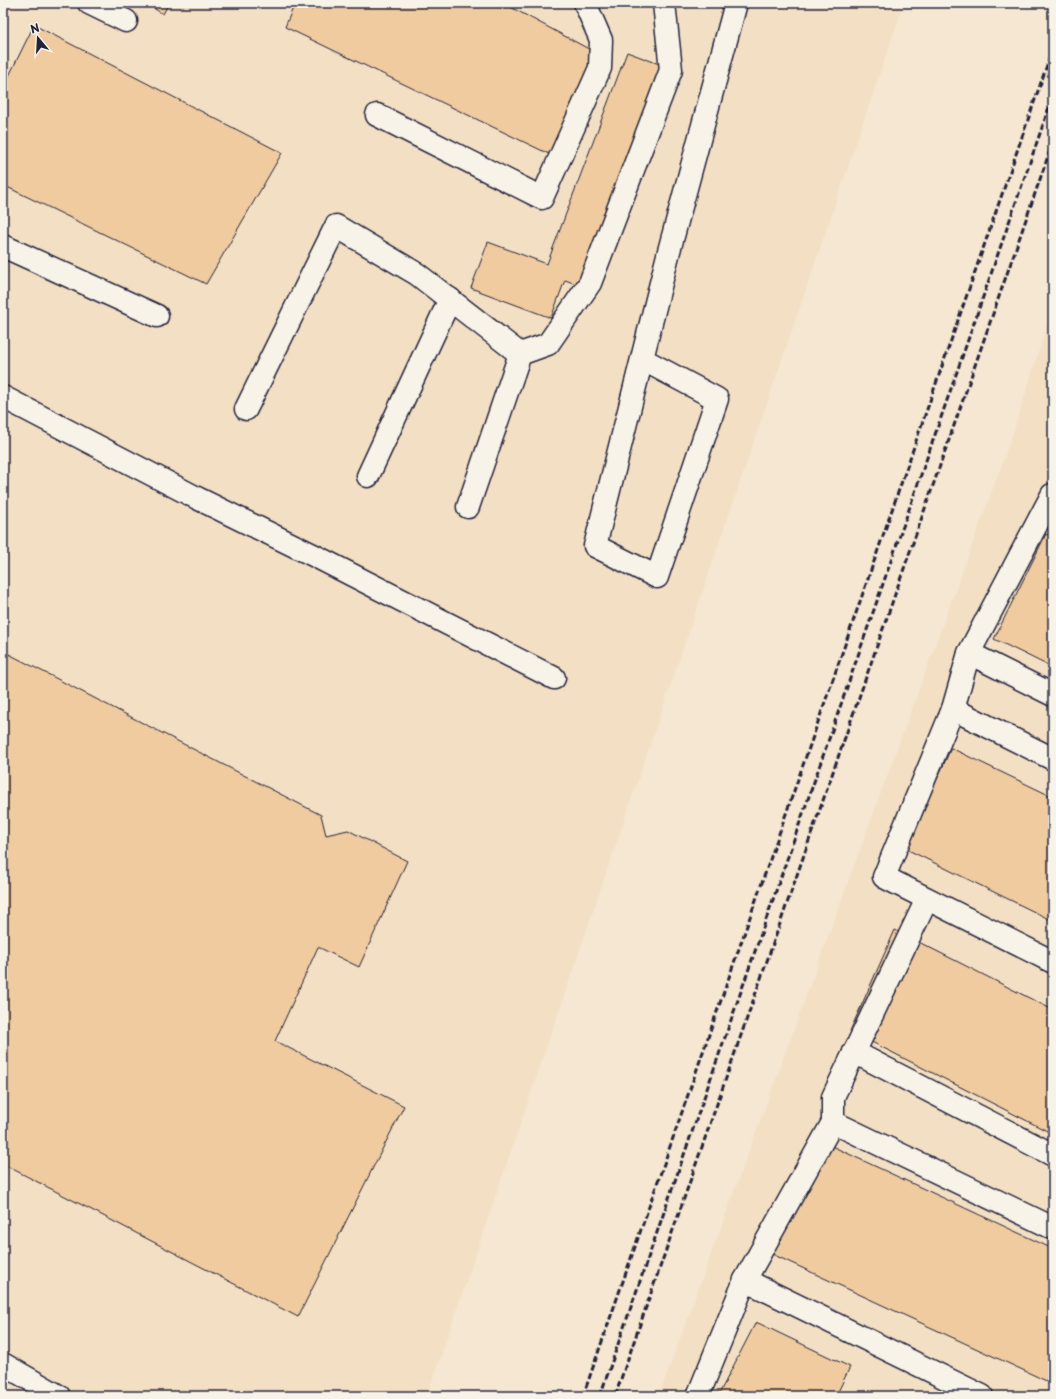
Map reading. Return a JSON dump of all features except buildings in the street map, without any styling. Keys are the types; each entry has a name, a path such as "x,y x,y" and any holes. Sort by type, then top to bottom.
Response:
{"lane":[{"path":"89,3 126,21"},
{"path":"377,115 542,198 600,68 601,40 585,3"},
{"path":"520,354 548,344 590,283 671,70 664,3"},
{"path":"642,359 717,399 658,578 595,546 669,251 736,3"},
{"path":"246,409 336,226 417,274 520,354"},
{"path":"3,246 157,316"},
{"path":"368,476 450,299"},
{"path":"468,507 520,354"},
{"path":"3,397 197,498 313,555 554,678"},
{"path":"1053,496 1052,495 969,653 953,709 884,877 1053,962"},
{"path":"969,653 1053,695"},
{"path":"953,709 1053,758"},
{"path":"698,1396 745,1280 833,1122 833,1097 927,899"},
{"path":"854,1052 1053,1155"},
{"path":"833,1122 1053,1228"},
{"path":"745,1280 982,1396"},
{"path":"3,1364 59,1396"}],"shaded area":[{"path":"3,3 904,3 427,1396 3,1396"},
{"path":"1053,306 1053,1396 659,1396 1013,434"}],"railway":[{"path":"583,1396 1053,48"},
{"path":"600,1396 1053,96"},
{"path":"615,1396 1053,142"}]}
